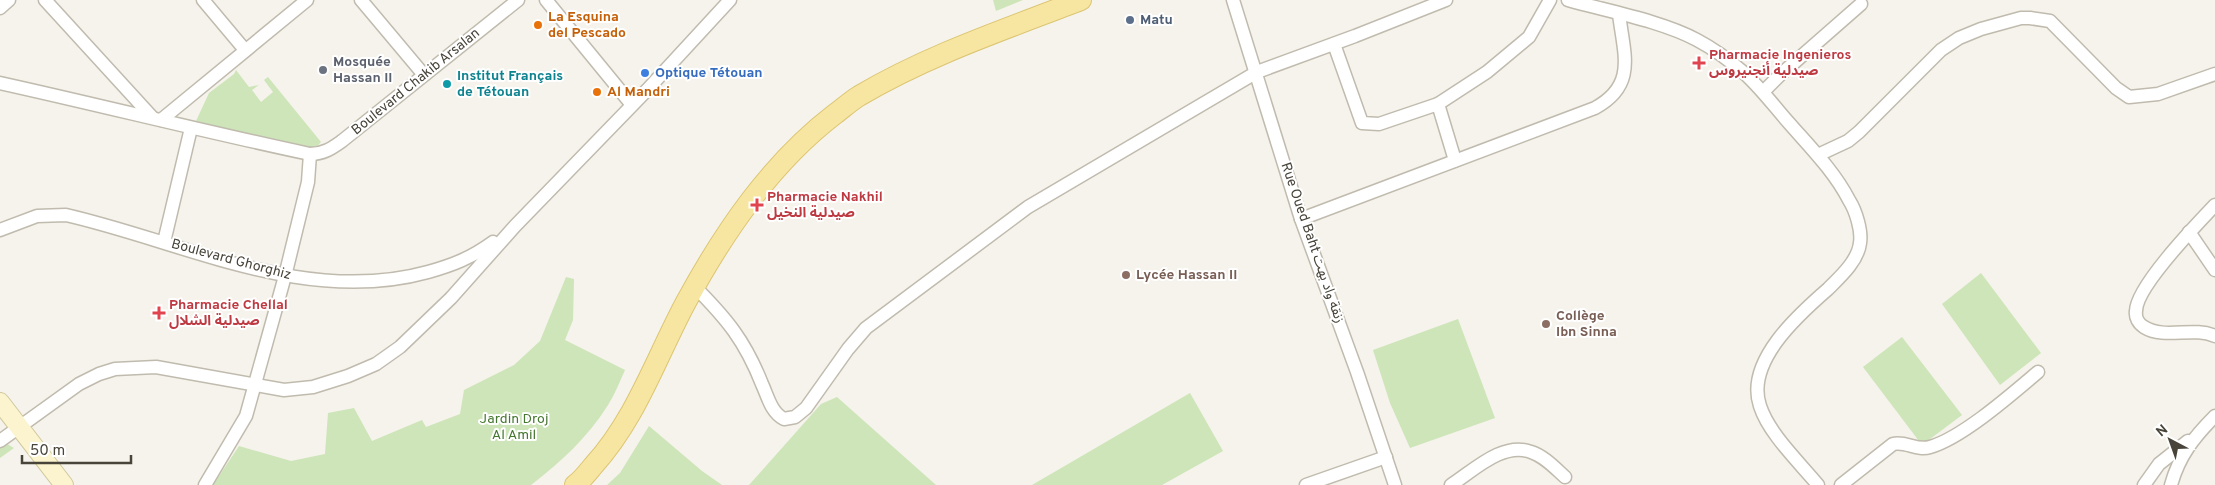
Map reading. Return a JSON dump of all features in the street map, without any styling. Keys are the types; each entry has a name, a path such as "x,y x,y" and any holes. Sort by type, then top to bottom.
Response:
{"main road":[{"path":"575,485 603,455 631,416 712,256 739,216 788,155 821,125 857,97 915,66 1081,0"}],"street":[{"path":"0,8 9,0"},
{"path":"45,0 156,118"},
{"path":"203,0 245,50"},
{"path":"156,118 307,0"},
{"path":"361,0 424,75"},
{"name":"Boulevard Chakib Arsalan","path":"310,154 327,152 342,141 518,0"},
{"path":"546,0 632,105"},
{"path":"0,441 79,384 98,374 115,369 156,367 284,390 313,387 348,376 376,364 400,347 451,298 515,226 730,0"},
{"name":"Rue Oued Baht زنقة واد بهت","path":"1234,0 1301,219 1395,485"},
{"path":"695,287 736,332 748,351 773,411 784,419 795,417 806,408 860,335 885,313 1028,207 1257,72 1446,0"},
{"path":"1334,44 1362,123 1379,124 1438,104 1487,72 1529,37 1550,0"},
{"path":"1568,0 1658,25 1695,38 1720,53 1763,92 1818,155 1850,200 1860,231 1860,245 1852,262 1840,278 1813,302 1776,341 1762,369 1757,389 1760,407 1772,428 1818,485"},
{"path":"1763,92 1861,4"},
{"path":"1301,219 1595,108 1609,101 1617,92 1625,72 1619,14"},
{"path":"1818,155 1848,141 1859,132 1941,50 1959,38 1999,22 2030,18 2050,21 2116,88 2129,97 2158,94 2215,74"},
{"path":"0,83 310,154 308,182 285,276 246,416 205,485"},
{"path":"1438,104 1454,160"},
{"path":"164,242 191,128"},
{"path":"2215,206 2189,232 2170,255 2144,291 2136,311 2137,321 2144,328 2160,332 2189,331 2215,336"},
{"name":"Boulevard Ghorghiz","path":"0,230 37,216 66,215 285,276 349,282 411,277 463,262 515,226"},
{"path":"2189,232 2215,270"},
{"path":"1842,485 1893,444 1902,443 1924,448 1949,439 2000,404 2038,372"},
{"path":"0,402 64,485"},
{"path":"2144,485 2159,464 2195,436 2215,416"},
{"path":"2171,485 2182,455 2195,436"},
{"path":"1452,485 1484,462 1506,452 1521,450 1531,452 1547,461 1565,477"},
{"path":"1306,485 1386,457"}],"green space":[{"path":"993,0 1023,0 996,11"},
{"path":"236,70 249,87 259,85 252,90 261,102 273,92 264,80 268,77 321,142 313,151 196,121 209,93 234,74"},
{"path":"1981,273 2041,353 2000,385 1942,304"},
{"name":"Jardin Droj Al Amil","path":"566,277 574,279 573,320 565,340 625,370 611,401 592,428 563,458 531,485 213,485 239,446 291,461 325,454 328,413 354,408 372,441 422,420 426,427 460,414 464,390 514,365 540,341"},
{"path":"1458,319 1495,418 1410,448 1390,403 1373,350"},
{"path":"1902,337 1962,415 1922,445 1863,367"},
{"path":"1190,393 1223,451 1162,485 1032,485"},
{"path":"837,397 936,485 749,485 821,404"},
{"path":"649,426 702,471 722,485 607,485 620,473"},
{"path":"7,444 14,448 0,458 0,448"}],"place":[{"name":"Matu","path":"1130,20"},
{"name":"La Esquina del Pescado","path":"538,25"},
{"name":"Pharmacie Ingenieros صيدلية أنجنيروس","path":"1699,63"},
{"name":"Mosquée Hassan II","path":"323,70"},
{"name":"Optique Tétouan","path":"645,73"},
{"name":"Institut Français de Tétouan","path":"447,84"},
{"name":"Al Mandri","path":"597,92"},
{"name":"Pharmacie Nakhil صيدلية النخيل","path":"757,205"},
{"name":"Lycée Hassan II","path":"1126,275"},
{"name":"Pharmacie Chellal صيدلية الشلال","path":"159,313"},
{"name":"Collège Ibn Sinna","path":"1546,324"}]}
